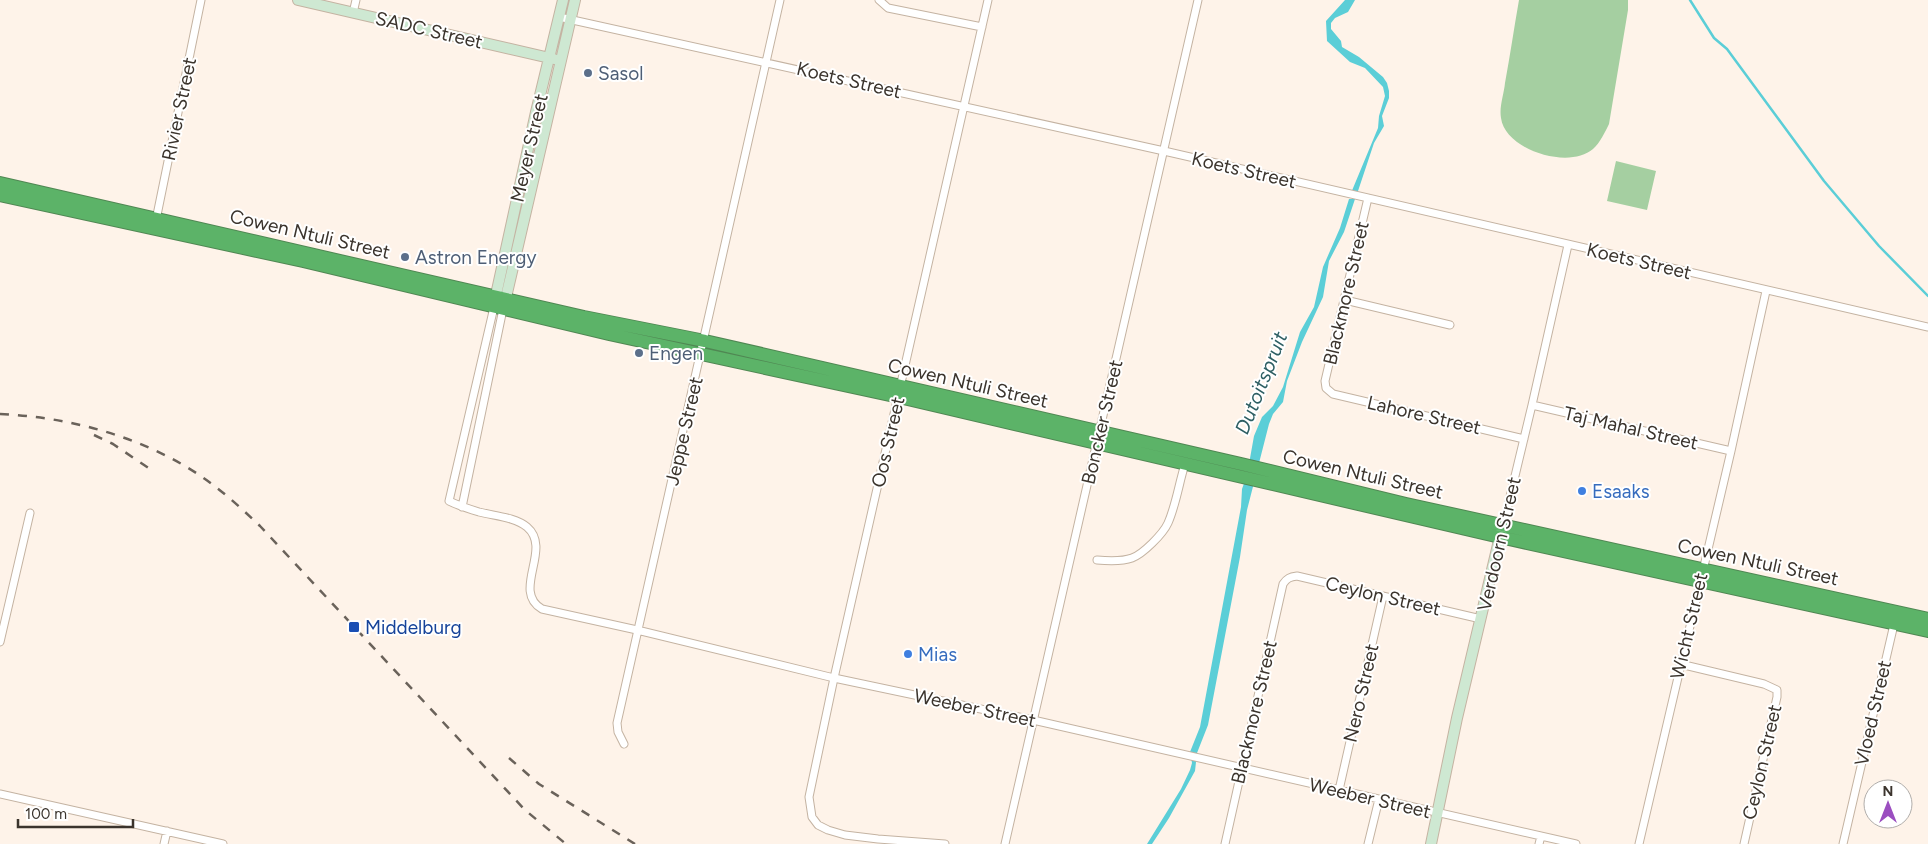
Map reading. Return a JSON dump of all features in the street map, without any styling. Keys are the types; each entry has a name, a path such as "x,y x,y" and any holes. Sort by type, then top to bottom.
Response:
{"highway":[{"name":"Cowen Ntuli Street","path":"0,183 155,224"},
{"name":"Cowen Ntuli Street","path":"0,194 155,224 500,302 584,317 703,347 1502,531 1895,618 1928,630"},
{"name":"Cowen Ntuli Street","path":"1098,437 1185,464 1239,470"},
{"name":"Cowen Ntuli Street","path":"1895,618 1928,619"}],"street":[{"name":"Rivier Street","path":"155,224 201,0"},
{"name":"SADC Street","path":"298,0 555,59"},
{"path":"354,12 356,0"},
{"name":"Meyer Street","path":"449,501 500,302 555,59 563,0"},
{"path":"555,59 575,0"},
{"name":"Jeppe Street","path":"624,744 618,732 617,723 780,0"},
{"path":"879,0 888,8 982,27"},
{"name":"Oos Street","path":"945,844 878,839 828,830 818,825 812,817 809,796 988,0"},
{"name":"Boncker Street","path":"1005,844 1198,0"},
{"name":"Koets Street","path":"560,17 1164,151 1928,327"},
{"name":"Blackmore Street","path":"1326,388 1325,381 1368,198"},
{"name":"Verdoorn Street","path":"1431,844 1457,718 1532,406 1568,245"},
{"name":"Wicht Street","path":"1639,844 1731,451 1766,291"},
{"path":"1345,300 1450,325"},
{"name":"Meyer Street","path":"462,507 500,302"},
{"name":"Lahore Street","path":"1326,388 1333,394 1524,439"},
{"name":"Taj Mahal Street","path":"1532,406 1731,451"},
{"path":"1097,560 1132,558 1162,532 1171,514 1185,464"},
{"name":"Weeber Street","path":"449,501 462,507 519,523 531,531 537,548 530,594 536,605 550,611 834,678 1033,720 1379,799 1540,840 1576,844"},
{"path":"0,642 30,513"},
{"name":"Ceylon Street","path":"1286,580 1297,576 1481,618"},
{"name":"Blackmore Street","path":"1225,844 1240,768 1283,584 1286,580"},
{"name":"Nero Street","path":"1339,790 1383,596"},
{"name":"Vloed Street","path":"1843,844 1895,618"},
{"name":"Ceylon Street","path":"1680,664 1764,684 1776,690 1777,696 1744,844"},
{"path":"0,794 223,844"},
{"path":"1368,844 1379,799"},
{"path":"164,844 167,832"}],"green space":[{"path":"1519,0 1628,0 1628,10 1609,124 1596,147 1582,155 1569,158 1554,157 1540,153 1514,139 1505,129 1501,118 1501,109"},
{"path":"1616,161 1656,171 1647,210 1607,201"}],"water":[{"path":"1345,0 1355,0 1348,12 1335,18 1331,23 1331,29 1341,41 1342,47 1359,57 1383,77 1389,91 1389,98 1382,116 1384,126 1374,143 1357,194 1351,193 1378,128 1379,116 1385,96 1383,87 1365,68 1350,62 1327,41 1326,21"},
{"path":"1349,199 1355,199 1344,232 1329,261 1323,297 1302,342 1287,381 1283,402 1273,414 1269,424 1247,510 1240,557 1208,725 1197,753 1195,771 1152,844 1147,844 1181,789 1192,763 1190,752 1200,727 1241,507 1242,489 1247,475 1254,436 1262,417 1273,406 1283,387 1300,332 1314,307 1323,267 1340,228"}],"waterway":[{"path":"1690,0 1714,38 1727,49 1824,181 1879,246 1928,296"}],"railway":[{"path":"0,414 54,420 107,432 158,452 212,484 260,526 525,810 566,844"},
{"path":"94,435 113,444 153,471"},
{"path":"509,758 539,784 635,844"}],"place":[{"name":"Sasol","path":"588,73"},
{"name":"Astron Energy","path":"405,257"},
{"name":"Engen","path":"639,353"},
{"name":"Esaaks","path":"1582,491"},
{"name":"Middelburg","path":"354,627"},
{"name":"Mias","path":"908,654"}],"water label":[{"name":"Dutoitspruit","path":"1261,383"}]}
